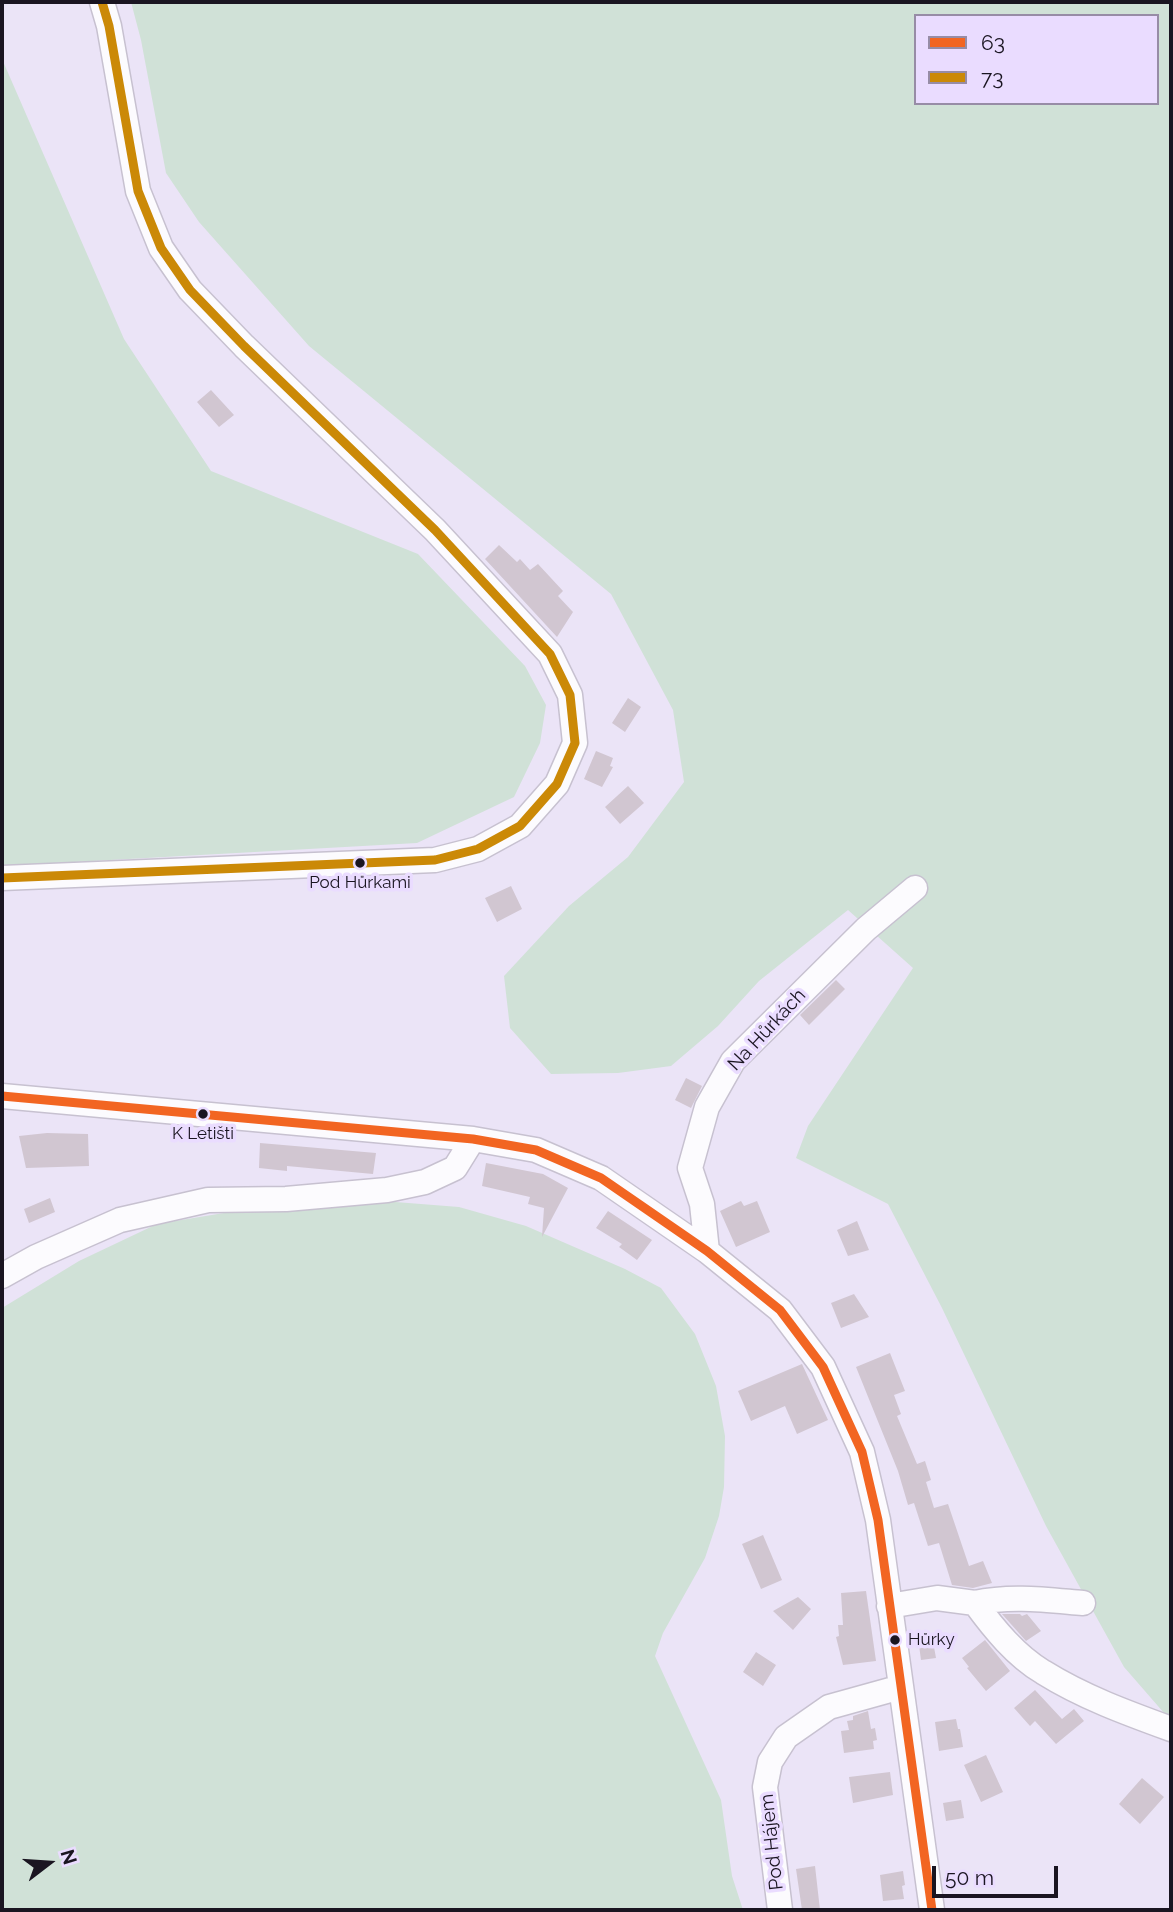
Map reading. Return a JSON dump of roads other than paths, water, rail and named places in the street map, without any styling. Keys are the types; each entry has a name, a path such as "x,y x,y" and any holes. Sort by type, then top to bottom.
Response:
{"street":[{"path":"2,878 435,860 478,849 520,826 557,784 575,743 570,695 550,654 435,530 190,290 162,248 138,191 109,26 102,2"},
{"name":"Na Hůrkách","path":"707,1251 702,1204 690,1168 706,1107 733,1061 866,929 915,888"},
{"path":"2,1096 473,1139 536,1150 601,1178 707,1251 780,1310 823,1367 862,1452 878,1520 932,1910"},
{"path":"2,1276 120,1220 208,1200 286,1199 387,1190 425,1182 455,1168 473,1139"},
{"path":"889,1606 937,1598 975,1603 992,1599 1032,1598 1083,1603"},
{"path":"975,1603 1017,1653 1042,1672 1121,1712 1171,1729"},
{"name":"Pod Hájem","path":"780,1910 765,1787 770,1762 786,1737 829,1707 901,1687"}],"place":[{"name":"Pod Hůrkami","path":"360,863"},
{"name":"K Letišti","path":"203,1114"},
{"name":"Hůrky","path":"895,1640"}]}
